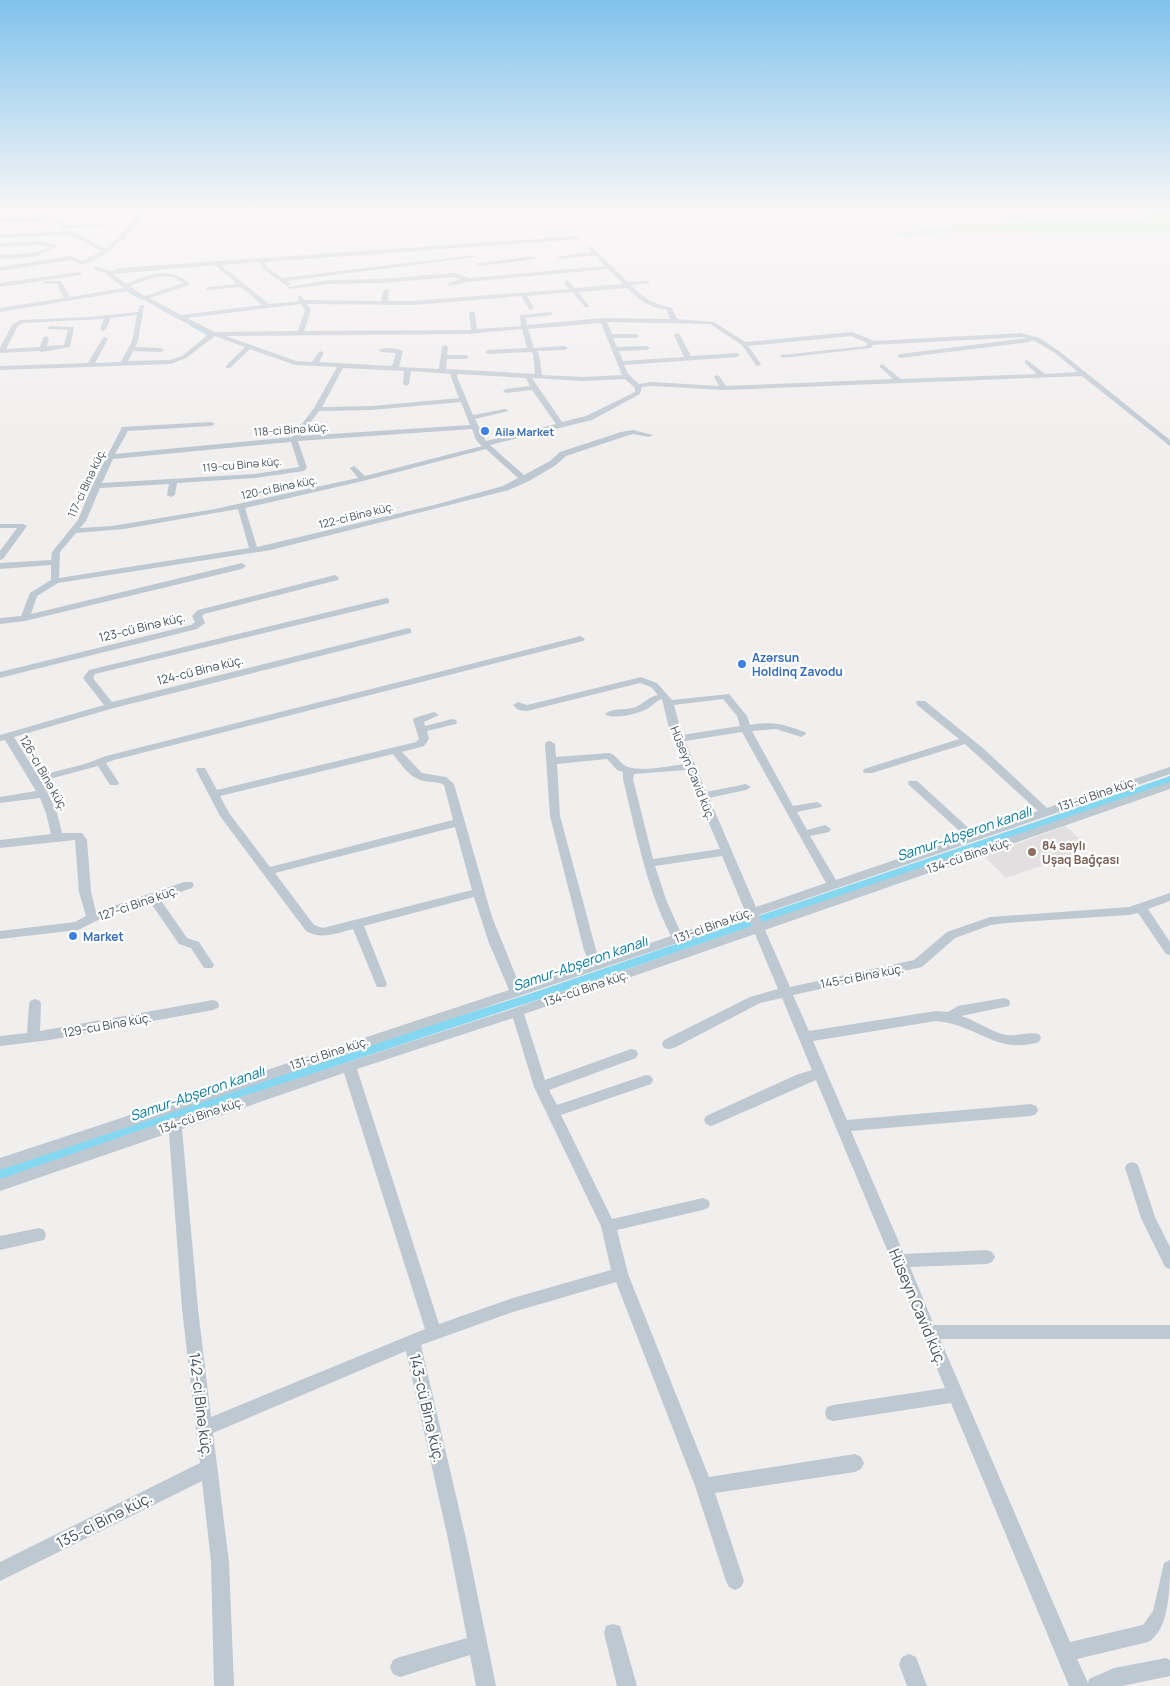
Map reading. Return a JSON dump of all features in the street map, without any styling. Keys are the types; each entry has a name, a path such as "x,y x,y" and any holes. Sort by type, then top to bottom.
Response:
{"street":[{"path":"67,301 65,292 74,291"},
{"path":"0,310 67,301 113,291"},
{"path":"124,363 136,336 142,305 140,300 128,291"},
{"path":"130,291 214,334 295,363 539,377 591,379 627,377"},
{"path":"144,298 169,291"},
{"path":"248,291 267,310"},
{"path":"294,291 305,302 308,310 300,334"},
{"path":"384,304 386,291"},
{"path":"267,310 305,302 413,303 423,300 489,298 565,291"},
{"path":"575,291 586,306"},
{"path":"632,291 651,305 670,309 674,321"},
{"path":"523,294 531,308"},
{"path":"489,298 495,307"},
{"path":"236,301 244,312"},
{"path":"410,313 413,303"},
{"path":"178,317 267,310 308,310"},
{"path":"50,328 72,328 67,347 1,351 15,325 19,322 108,317 141,313"},
{"path":"472,313 474,331"},
{"path":"539,377 536,354 524,327 522,316 550,314"},
{"path":"103,329 108,317"},
{"path":"603,320 627,377 638,386 652,384 724,388 1085,374"},
{"path":"0,368 180,360 214,334 474,331 603,320 710,322 739,343 744,344 852,334 858,335 870,342 1024,335 1037,339 1057,352 1170,444"},
{"path":"677,335 688,359"},
{"path":"609,336 636,336"},
{"path":"42,350 46,338"},
{"path":"90,365 106,338"},
{"path":"900,356 1037,339"},
{"path":"783,356 857,349 869,347 870,342"},
{"path":"744,344 758,364"},
{"path":"998,345 1010,352"},
{"path":"228,367 249,347"},
{"path":"442,372 445,347"},
{"path":"488,352 564,348"},
{"path":"615,349 648,348"},
{"path":"131,349 161,350"},
{"path":"381,350 400,351 395,369"},
{"path":"314,365 321,353"},
{"path":"925,353 935,360"},
{"path":"294,439 317,409 337,366 339,355"},
{"path":"620,363 737,356"},
{"path":"444,357 466,357"},
{"path":"1027,362 1044,376"},
{"path":"882,366 898,381"},
{"path":"562,367 564,378"},
{"path":"406,384 408,370"},
{"path":"455,373 454,377 474,427 485,446 520,476 526,478"},
{"path":"529,376 529,380 534,388 562,426"},
{"path":"689,377 694,386"},
{"path":"717,377 724,388"},
{"name":"120-ci Binə küç.","path":"74,530 115,527 241,507 363,479 597,415 635,395 639,391 638,386"},
{"path":"506,391 534,388"},
{"path":"317,409 372,408 464,400"},
{"path":"471,418 505,411"},
{"name":"117-ci Binə küç.","path":"55,581 56,552 82,521 96,486 123,431 127,428 211,424"},
{"name":"118-ci Binə küç.","path":"110,457 294,439 387,437 474,427"},
{"name":"122-ci Binə küç.","path":"55,581 254,550 436,507 506,488 568,452 633,432 649,435"},
{"name":"119-cu Binə küç.","path":"96,486 271,474 298,470 303,468 294,439"},
{"path":"354,468 363,479"},
{"path":"171,495 174,481"},
{"path":"241,507 254,550"},
{"path":"0,526 23,526 0,557"},
{"path":"0,566 55,562"},
{"path":"0,621 25,618 242,566"},
{"name":"123-cü Binə küç.","path":"0,674 194,627 200,622 198,616 201,612 335,578"},
{"path":"25,618 33,595 55,581"},
{"path":"110,706 88,678 92,672 386,601"},
{"name":"124-cü Binə küç.","path":"4,738 110,706 408,631"},
{"path":"34,780 110,758 580,638"},
{"path":"518,704 522,708 527,708 641,680 650,682 667,700"},
{"path":"610,714 642,709 647,707 652,699 667,700 726,696 742,716 748,736 832,884"},
{"name":"Hüseyn Cavid küç.","path":"667,700 671,718 702,796 821,1073 1079,1686"},
{"path":"921,704 966,740 1045,812"},
{"path":"214,794 423,742 418,720 434,715"},
{"path":"420,730 452,722"},
{"path":"679,739 777,726 801,734"},
{"name":"126-cı Binə küç.","path":"4,738 42,794 55,820 57,837"},
{"path":"868,771 966,740"},
{"path":"550,744 552,797 556,825 590,950 597,966"},
{"path":"609,756 612,745"},
{"path":"395,750 417,775 446,781 449,784 478,892 505,969 516,992"},
{"path":"552,761 609,756 620,767 629,770 690,766"},
{"path":"100,762 114,783"},
{"path":"201,770 224,814 310,928 315,931 323,932 357,924 478,892"},
{"path":"629,770 628,779 650,863 664,911 678,938"},
{"name":"131-ci Binə küç.","path":"0,1164 597,966 832,884 1170,770"},
{"path":"913,783 972,837"},
{"name":"134-cü Binə küç.","path":"0,1185 175,1124 518,1012 1170,785"},
{"path":"702,796 746,787"},
{"path":"0,800 42,794"},
{"path":"790,810 817,805"},
{"path":"268,871 459,822"},
{"path":"803,834 825,829"},
{"path":"0,844 78,836 81,840 85,892 92,918"},
{"path":"650,863 726,852"},
{"name":"127-ci Binə küç.","path":"0,935 78,926 92,918 188,885"},
{"name":"145-ci Binə küç.","path":"669,1044 755,1000 918,964 951,935 990,922 1114,912 1141,908 1170,896"},
{"path":"153,898 183,941 195,946 208,965"},
{"path":"1141,908 1170,951"},
{"path":"357,924 382,984"},
{"path":"950,1017 958,1011 1004,1003"},
{"path":"33,1037 35,1004"},
{"name":"129-cu Binə küç.","path":"0,1041 213,1006"},
{"path":"518,1012 541,1087 608,1226 620,1274 704,1486 735,1581"},
{"path":"804,1037 936,1016 950,1017 968,1023 1000,1039 1014,1041 1034,1038"},
{"path":"541,1087 631,1054"},
{"path":"349,1066 434,1333"},
{"path":"711,1120 801,1078 821,1073"},
{"path":"554,1112 646,1080"},
{"path":"842,1126 1031,1110"},
{"name":"142-ci Binə küç.","path":"175,1124 190,1309 220,1562 224,1686"},
{"path":"1132,1168 1148,1218 1170,1262"},
{"path":"608,1226 703,1204"},
{"path":"0,1243 39,1235"},
{"path":"899,1261 987,1257"},
{"name":"143-cü Binə küç.","path":"486,1686 457,1539 412,1340 513,1305 620,1274"},
{"path":"929,1332 1170,1332"},
{"path":"203,1429 412,1340"},
{"path":"833,1413 955,1394"},
{"path":"704,1486 855,1463"},
{"name":"135-ci Binə küç.","path":"0,1572 209,1468"},
{"path":"1065,1653 1148,1632 1156,1626 1161,1613 1170,1569"},
{"path":"613,1633 627,1686"},
{"path":"400,1667 478,1644"},
{"path":"909,1664 917,1686"},
{"path":"1096,1686 1114,1678 1166,1668"}],"shaded area":[{"name":"84 saylı Uşaq Bağçası","path":"1065,826 1085,843 1067,849 1073,855 1006,878 984,856"}],"waterway":[{"path":"127,291 142,299"},
{"path":"191,325 208,334"},
{"name":"Samur-Abşeron kanalı","path":"0,1175 346,1057 536,996 1170,779"}],"place":[{"name":"Ailә Market","path":"485,431"},
{"name":"Azərsun Holdinq Zavodu","path":"742,664"},
{"name":"84 saylı Uşaq Bağçası","path":"1032,852"},
{"name":"Market","path":"73,936"}]}
